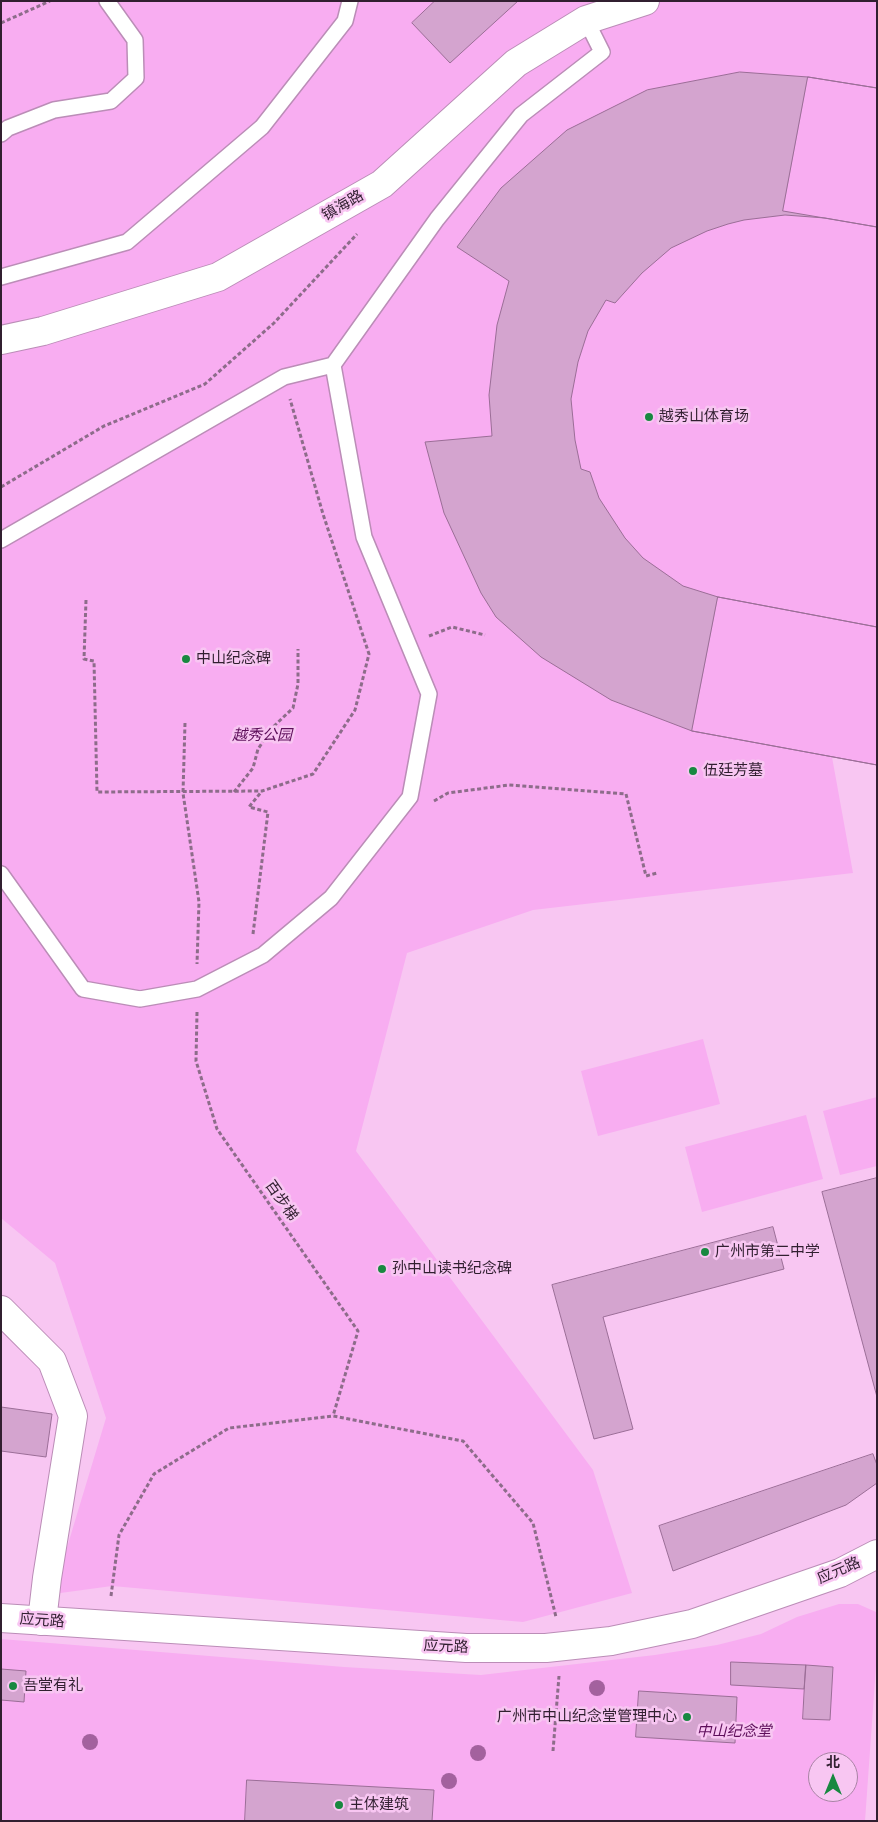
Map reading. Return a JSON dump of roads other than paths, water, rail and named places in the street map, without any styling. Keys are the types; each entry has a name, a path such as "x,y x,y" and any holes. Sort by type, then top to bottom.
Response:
{"street":[{"name":"镇海路","path":"1,340 43,331 218,277 382,184 516,63 584,10 644,1"},
{"path":"1,1310 52,1361 73,1416 42,1621"},
{"name":"应元路","path":"1,1618 466,1648 561,1646 612,1641 692,1624 840,1572 877,1554"}],"lane":[{"path":"1,134 8,128 54,110 111,101 136,78 135,40 107,1"},
{"path":"1,277 127,242 262,127 345,21 350,1"},
{"path":"1,540 284,377 333,365 437,219 521,115 602,52 584,10"},
{"path":"1,874 83,989 140,999 197,989 263,955 331,898 410,797 429,694 364,537 333,365"}],"place":[{"name":"越秀山体育场","path":"649,417"},
{"name":"中山纪念碑","path":"186,659"},
{"name":"伍廷芳墓","path":"693,771"},
{"name":"广州市第二中学","path":"705,1252"},
{"name":"孙中山读书纪念碑","path":"382,1269"},
{"name":"吾堂有礼","path":"13,1686"},
{"name":"广州市中山纪念堂管理中心","path":"687,1717"},
{"name":"主体建筑","path":"339,1805"}],"park label":[{"name":"越秀公园","path":"262,736"},
{"name":"中山纪念堂","path":"734,1732"}]}
